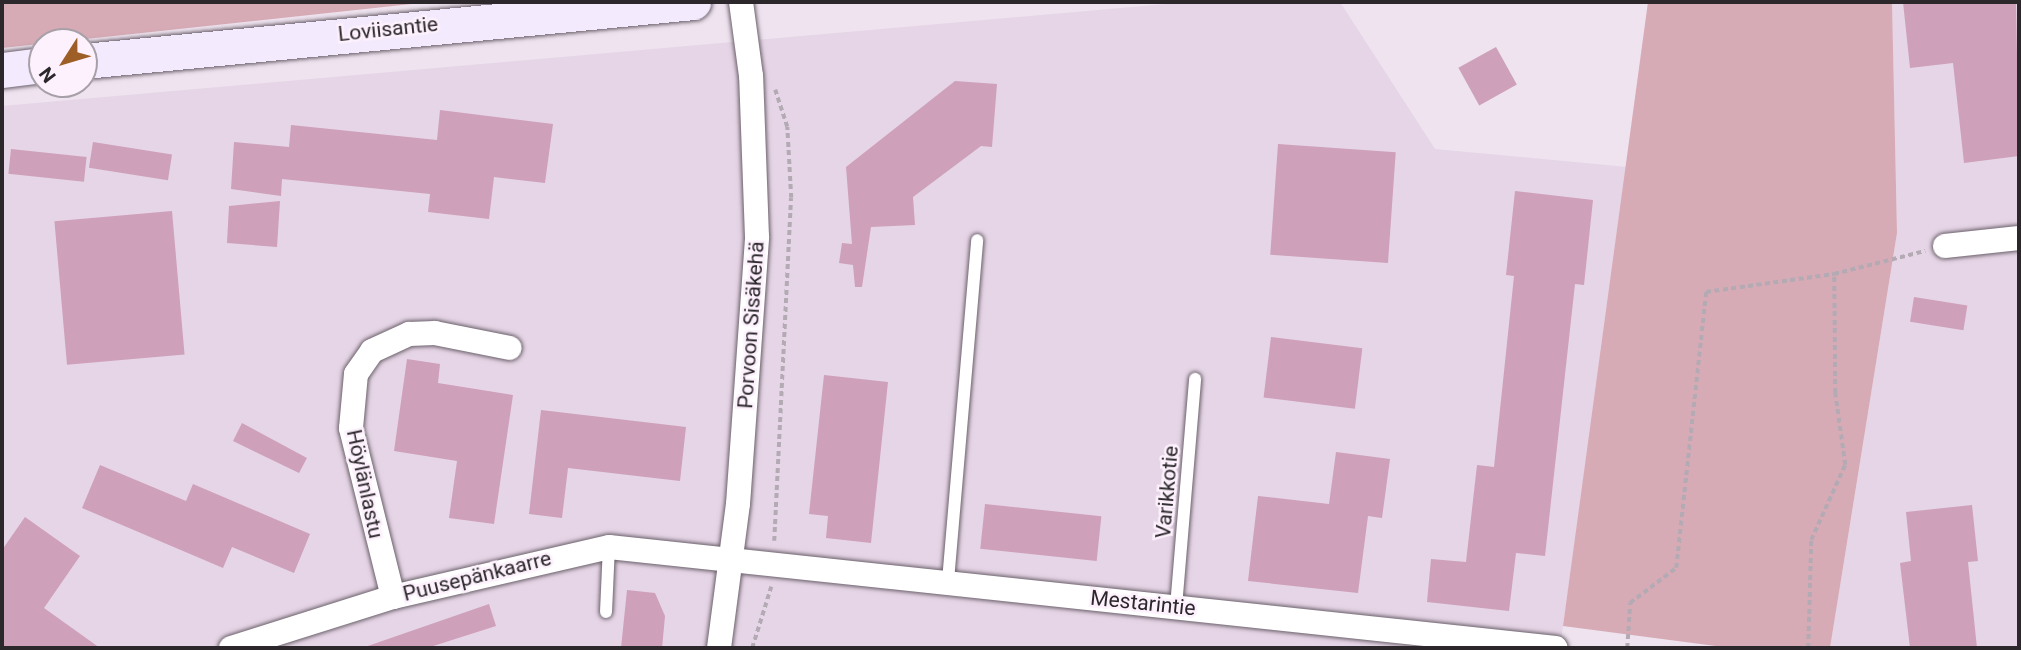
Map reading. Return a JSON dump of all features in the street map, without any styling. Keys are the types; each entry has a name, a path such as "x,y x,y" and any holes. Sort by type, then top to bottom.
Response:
{"main road":[{"name":"Loviisantie","path":"98,60 693,2"},
{"path":"2,70 28,67"}],"street":[{"name":"Porvoon Sisäkehä","path":"719,648 738,504 757,237 751,75 741,2"},
{"path":"1945,246 2019,238"},
{"name":"Höylänlastu","path":"393,597 351,428 356,374 372,351 409,334 435,333 510,348"},
{"name":"Puusepänkaarre","path":"231,648 393,597 608,547 729,557"},
{"name":"Mestarintie","path":"729,557 1556,648"}],"lane":[{"path":"948,581 977,240"},
{"name":"Varikkotie","path":"1176,607 1195,379"},
{"path":"606,612 608,547"}],"path":[{"path":"751,75 774,88 782,101 791,198 774,563 752,648"},
{"path":"1627,648 1630,603 1676,568 1706,292 1834,274 1945,246"},
{"path":"1808,648 1811,540 1845,465 1835,393 1834,274"}],"shaded area":[{"path":"2,2 430,2 98,38 98,28 28,28 28,45 2,48"},
{"path":"1189,2 1340,2 1435,149 1627,167 1560,648 2,648 2,106"},
{"path":"1648,2 1892,2 1897,233 1830,648 1731,648 1563,626"},
{"path":"1892,2 2019,2 2019,648 1830,648 1897,233"}],"building":[{"path":"1903,2 2016,2 2019,156 1964,163 1953,63 1910,68"},
{"path":"1496,47 1517,85 1479,105 1458,68"},
{"path":"955,81 997,84 992,147 981,146 913,197 915,225 871,227 862,287 855,287 853,265 839,263 842,243 852,244 846,167"},
{"path":"440,110 553,124 545,183 494,177 489,219 428,212 430,194 282,179 281,196 231,189 234,142 289,147 291,125 437,140"},
{"path":"93,142 172,155 168,180 89,168"},
{"path":"1278,144 1396,152 1388,263 1270,255"},
{"path":"11,149 87,157 84,182 8,174"},
{"path":"1515,191 1593,200 1584,285 1575,284 1545,556 1516,553 1509,611 1427,602 1431,559 1466,562 1477,465 1494,467 1514,276 1506,275"},
{"path":"280,201 277,247 227,243 229,206"},
{"path":"172,211 185,354 67,365 54,221"},
{"path":"1914,297 1967,305 1963,330 1910,322"},
{"path":"1271,337 1362,348 1355,409 1264,398"},
{"path":"407,359 440,364 438,383 513,395 494,524 449,518 457,461 394,451"},
{"path":"824,375 888,382 871,543 826,538 828,516 809,514"},
{"path":"541,410 686,427 680,481 568,468 562,518 529,514"},
{"path":"242,423 307,458 299,473 233,441"},
{"path":"1336,452 1390,459 1382,518 1368,516 1358,593 1248,581 1258,496 1329,504"},
{"path":"100,465 186,501 193,484 310,534 294,573 232,547 223,568 82,508"},
{"path":"985,504 1101,516 1097,561 980,549"},
{"path":"1972,505 1978,561 1968,562 1977,648 1910,648 1900,563 1911,561 1906,512"},
{"path":"25,517 80,556 44,608 100,648 2,648 2,550"},
{"path":"627,590 655,593 665,616 662,648 621,648"},
{"path":"489,604 496,626 427,648 362,648"}]}
